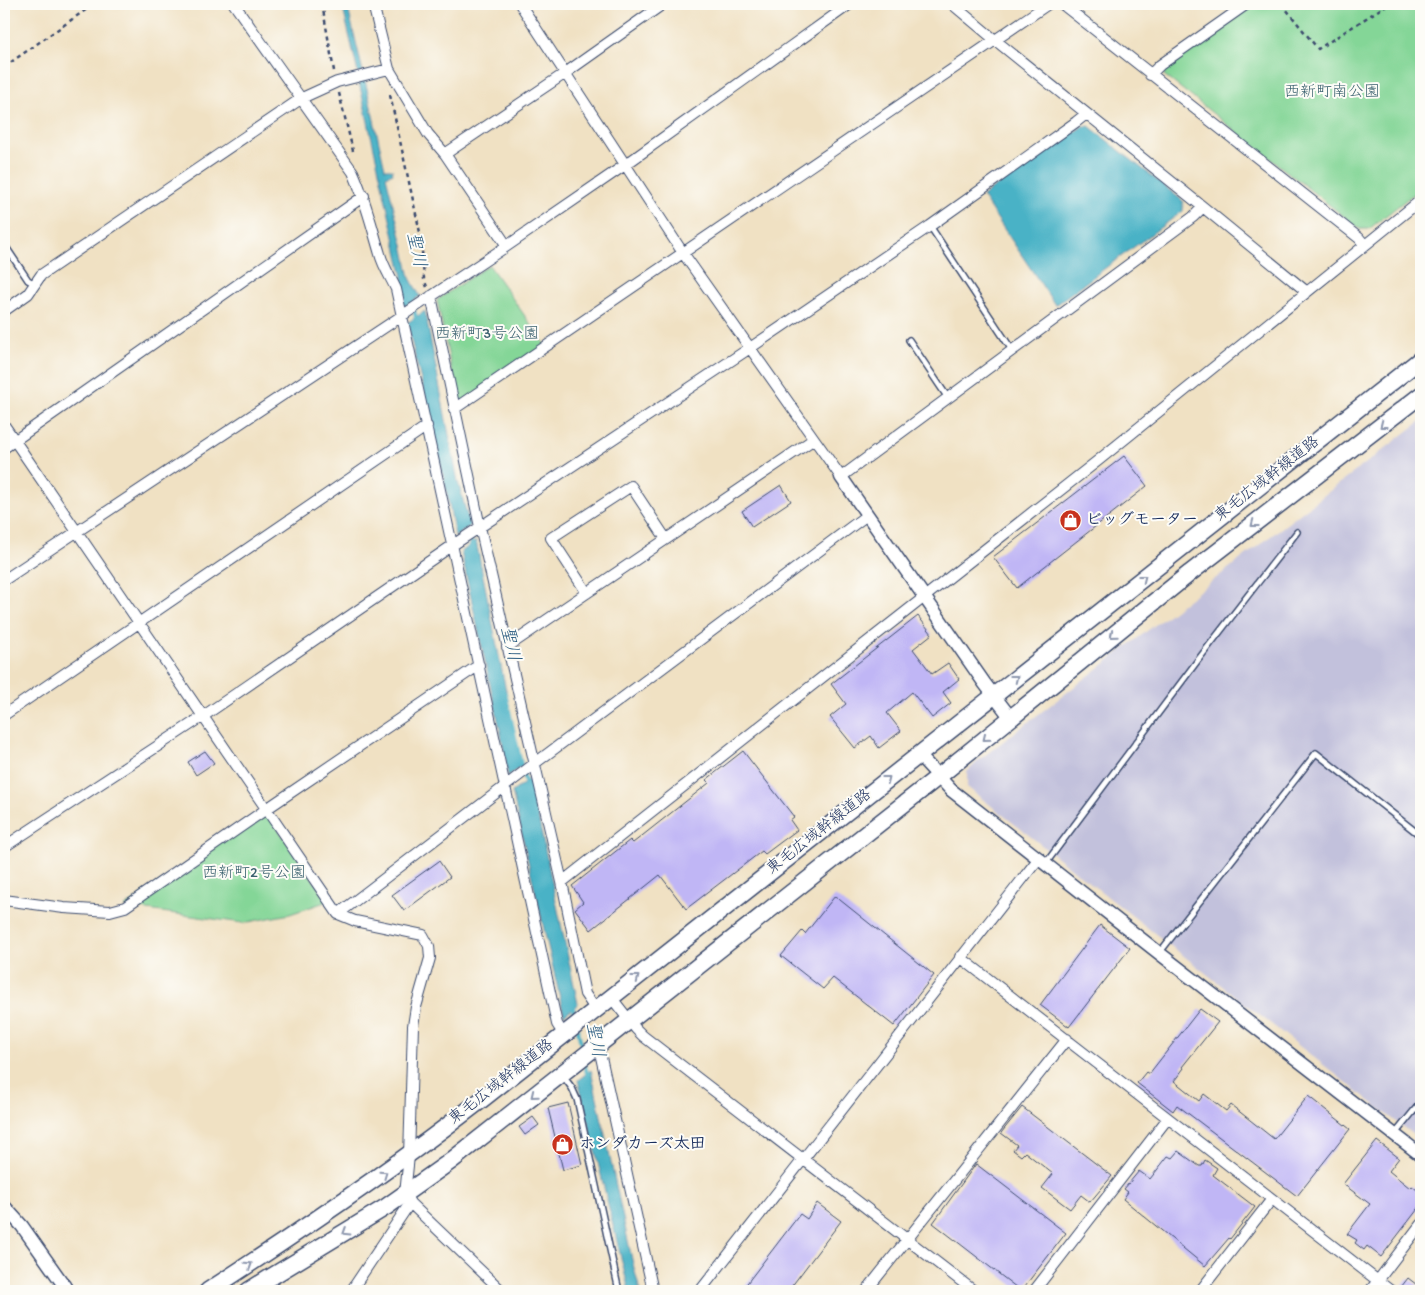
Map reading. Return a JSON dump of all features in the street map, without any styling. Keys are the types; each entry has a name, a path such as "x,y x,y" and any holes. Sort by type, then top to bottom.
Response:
{"highway":[{"name":"東毛広域幹線道路","path":"208,1291 409,1156 1421,359"},
{"name":"東毛広域幹線道路","path":"248,1291 407,1198 593,1048 938,777 1190,572 1421,395"}],"street":[{"path":"234,4 353,172 364,196 380,254 396,289 404,315 426,426 454,544 479,665 508,784 557,1024 565,1034"},
{"path":"373,4 389,69 428,134 445,154 507,246"},
{"path":"520,4 564,74 683,253 1011,718"},
{"path":"445,154 564,74 662,4"},
{"path":"4,580 507,246 625,165 850,4"},
{"path":"952,4 1307,292"},
{"path":"454,409 1048,4"},
{"path":"1062,4 1359,238 1364,244"},
{"path":"1150,75 1247,4"},
{"path":"4,311 28,294 41,275 302,98 340,81 389,69"},
{"path":"4,847 202,717 454,544 750,348 930,226 1086,114"},
{"path":"4,448 364,196"},
{"path":"562,882 925,597 1421,200"},
{"path":"841,477 1204,207"},
{"path":"431,296 478,528 507,647 532,766 562,882 584,994 590,1014"},
{"path":"4,426 137,623 338,914 355,920 423,935 428,946 430,958 416,1006 413,1026 407,1198 351,1291"},
{"path":"4,715 426,426"},
{"path":"507,647 814,439"},
{"path":"587,593 551,538 631,486 666,539"},
{"path":"338,914 867,515"},
{"path":"4,900 64,908 110,911 125,907 479,665"},
{"path":"919,755 951,790 1421,1155"},
{"path":"700,1291 960,957 1042,860"},
{"path":"960,957 1391,1291"},
{"path":"611,998 643,1036 974,1291"},
{"path":"866,1291 1066,1039"},
{"path":"593,1048 601,1057 653,1291"},
{"path":"1034,1291 1168,1118"},
{"path":"407,1198 502,1291"},
{"path":"1200,1291 1272,1199"},
{"path":"4,1206 22,1226 68,1291"},
{"path":"1370,1291 1421,1224"}],"lane":[{"path":"930,226 1012,350"},
{"path":"4,244 28,280 35,284"},
{"path":"909,340 948,398"},
{"path":"1042,860 1297,532"},
{"path":"1159,953 1316,753 1421,836"},
{"path":"567,1069 577,1099 619,1291"},
{"path":"1394,1135 1421,1102"}],"path":[{"path":"4,67 94,4"},
{"path":"322,4 355,158"},
{"path":"1282,4 1318,49 1388,4"},
{"path":"396,80 389,90 421,237 424,279 431,296"}],"shaded area":[{"path":"1421,421 1421,1141 967,787 967,772 979,760"}],"green space":[{"name":"西新町南公園","path":"1255,4 1421,4 1421,188 1369,229 1360,229 1164,75 1165,68"},
{"name":"西新町3号公園","path":"489,265 546,346 459,406 437,300"},
{"name":"西新町2号公園","path":"265,810 328,901 290,914 243,923 125,907"}],"water":[{"path":"342,4 347,4 363,72 358,73"},
{"path":"365,80 385,169 392,169 393,173 386,176 410,278 420,296 402,308 401,290 403,277 359,82"},
{"path":"1083,126 1089,126 1183,201 1183,211 1055,305 982,196"},
{"path":"425,311 458,482 470,526 455,537 439,456 407,323"},
{"path":"476,541 521,766 508,776 501,734 461,552"},
{"path":"530,779 578,1004 564,1015 512,792"},
{"path":"591,1070 640,1291 629,1291 578,1080"}],"building":[{"name":"ビッグモーター","path":"1124,456 1147,486 1017,588 993,557"},
{"path":"781,485 791,501 752,527 742,511"},
{"path":"918,616 932,634 913,649 932,674 948,663 959,679 943,692 951,703 932,718 912,692 887,713 901,731 879,748 871,736 855,748 830,717 846,704 831,684"},
{"path":"205,751 214,763 196,775 188,762"},
{"path":"743,751 794,817 790,820 797,830 765,854 762,851 686,909 660,875 591,930 575,909 583,902 572,886 630,840 633,843 709,783 706,780"},
{"path":"439,861 450,877 404,911 392,895"},
{"path":"835,896 934,975 894,1026 833,978 823,989 781,956 802,931 805,934"},
{"path":"1100,925 1130,948 1069,1027 1040,1005"},
{"path":"1200,1009 1218,1022 1182,1067 1184,1068 1174,1081 1199,1101 1204,1094 1226,1111 1231,1105 1274,1139 1308,1096 1350,1129 1297,1196 1177,1105 1173,1111 1137,1083 1146,1072 1149,1074"},
{"path":"568,1103 582,1165 563,1170 548,1108"},
{"path":"1022,1107 1112,1176 1090,1202 1081,1195 1070,1209 1042,1188 1053,1174 1025,1152 1021,1156 1013,1150 1017,1145 1001,1133"},
{"path":"533,1117 539,1125 525,1135 519,1127"},
{"path":"1377,1141 1399,1158 1389,1171 1410,1188 1412,1186 1421,1193 1421,1205 1381,1257 1367,1246 1364,1250 1355,1243 1357,1240 1347,1234 1370,1204 1343,1184"},
{"path":"1178,1151 1199,1166 1202,1166 1205,1160 1217,1168 1213,1175 1255,1207 1230,1239 1205,1266 1123,1199 1128,1192 1124,1189 1139,1171 1150,1179 1168,1156 1172,1158"},
{"path":"976,1164 1066,1233 1021,1291 933,1223"},
{"path":"817,1203 841,1221 788,1291 741,1291 800,1214 807,1219"},
{"path":"1408,1278 1421,1288 1421,1291 1398,1291"}],"waterway":[{"name":"聖川","path":"411,297 417,322"},
{"name":"聖川","path":"469,535 473,550"},
{"name":"聖川","path":"505,693 526,786"},
{"name":"聖川","path":"572,1003 576,1021"},
{"name":"聖川","path":"578,1030 583,1053"},
{"name":"聖川","path":"584,1062 588,1077"}],"place":[{"name":"ビッグモーター","path":"1070,521"},
{"name":"ホンダカーズ太田","path":"563,1145"}]}
